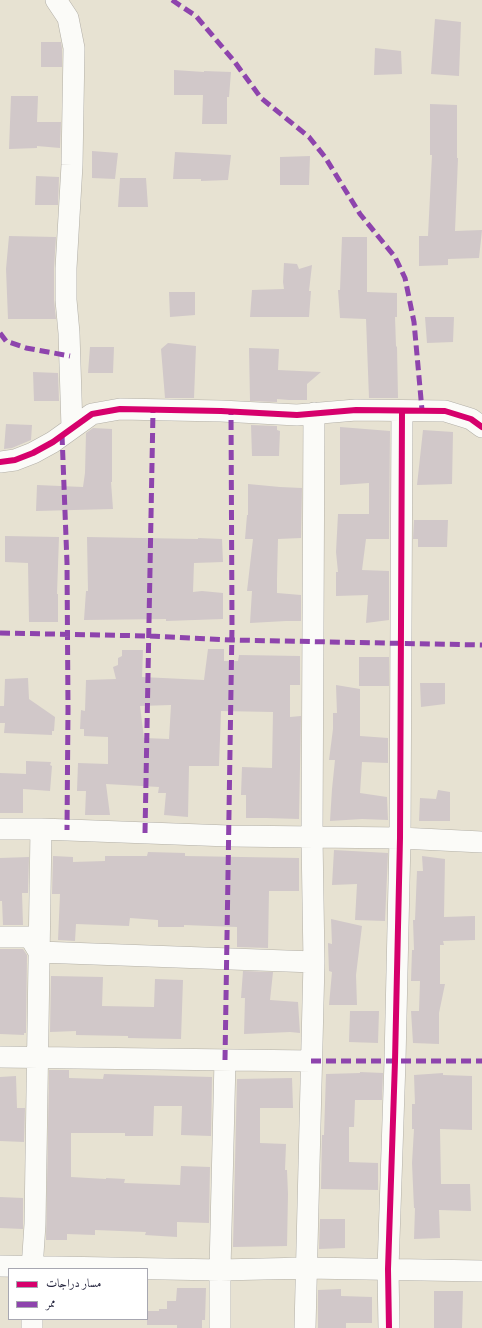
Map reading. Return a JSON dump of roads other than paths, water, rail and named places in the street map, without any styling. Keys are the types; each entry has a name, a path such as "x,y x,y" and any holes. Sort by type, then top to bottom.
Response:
{"street":[{"path":"56,0 68,18 74,48 72,165 66,268 72,428"},
{"path":"0,462 15,460 33,453 53,442 92,414 120,409 221,411 297,415 356,410 445,410 471,419 482,427"},
{"path":"389,1328 388,1269 395,1061 400,838 402,410"},
{"path":"305,1328 314,962 312,837 314,413"},
{"path":"0,829 41,829 229,836 400,838 482,842"},
{"path":"0,1266 32,1268 35,1224 41,829"},
{"path":"0,937 30,937 39,952"},
{"path":"39,952 314,962"},
{"path":"0,1057 311,1061"},
{"path":"220,1328 225,1060"},
{"path":"148,1269 220,1270 307,1268 482,1271"}]}
